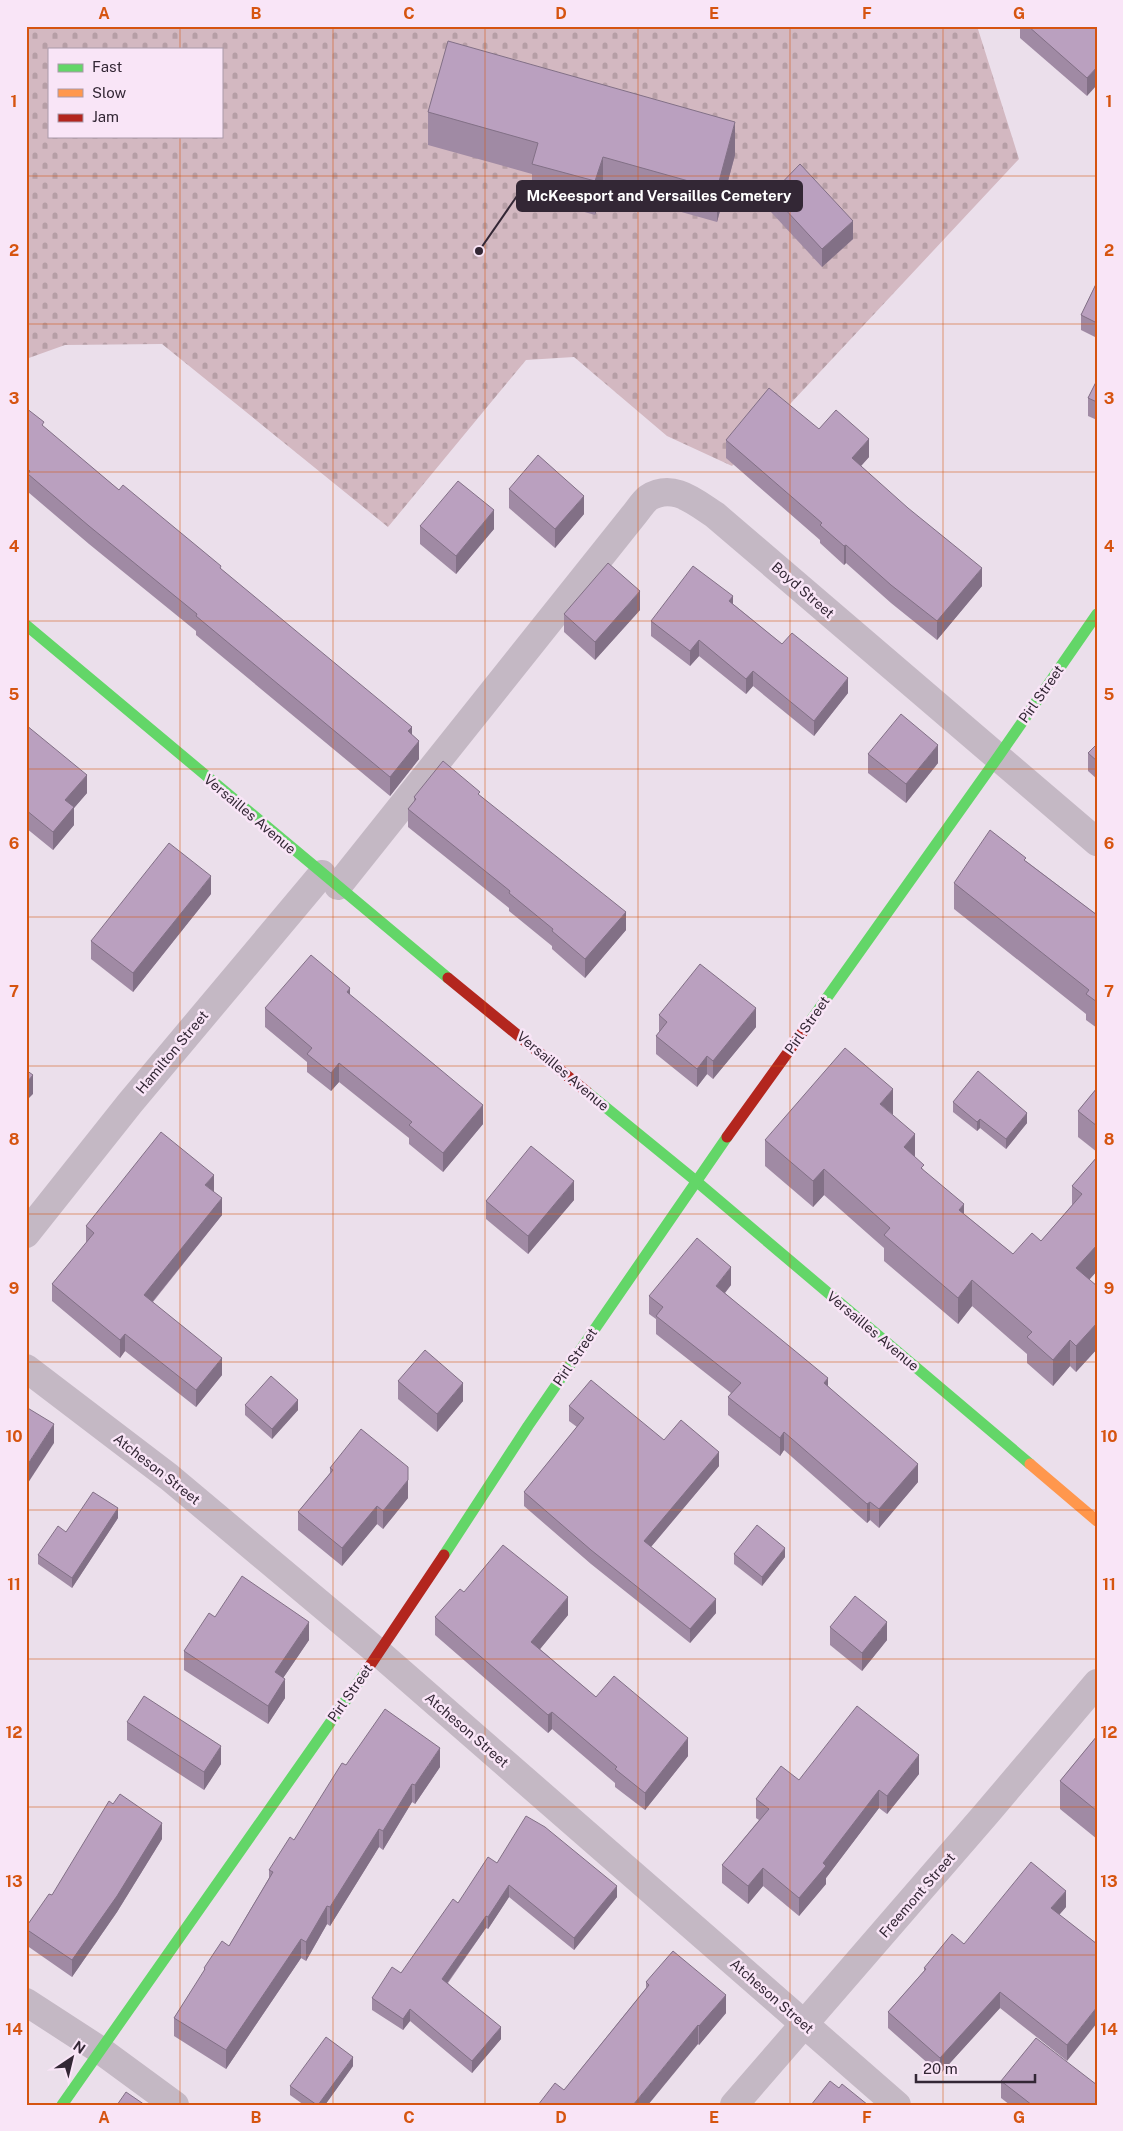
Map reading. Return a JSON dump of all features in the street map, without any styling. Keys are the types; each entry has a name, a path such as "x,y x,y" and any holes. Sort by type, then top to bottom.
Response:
{"street":[{"name":"Boyd Street","path":"330,880 526,651 648,499 663,492 684,494 715,515 1097,842"},
{"name":"Pirl Street","path":"62,2105 379,1653 528,1426 696,1181 998,757 1097,614"},
{"name":"Versailles Avenue","path":"26,625 330,880 696,1181 1097,1521"},
{"name":"Hamilton Street","path":"26,1234 130,1102 330,880"},
{"name":"Atcheson Street","path":"26,1368 169,1477 379,1653 897,2105"},
{"name":"Freemont Street","path":"734,2105 806,2024 1097,1683"},
{"path":"26,2002 100,2050 175,2105"}],"green space":[{"path":"26,26 977,26 1019,159 732,466 667,436 574,357 526,360 388,527 162,344 65,345 26,359"}],"building":[{"path":"1028,26 1095,26 1097,28 1097,67 1087,78"},
{"path":"448,41 735,122 717,189 603,157 595,181 532,164 538,143 428,112"},
{"path":"800,164 853,221 822,249 771,194"},
{"path":"1097,282 1097,323 1081,315"},
{"path":"1097,380 1097,402 1088,398"},
{"path":"769,388 819,429 836,410 869,439 852,458 908,508 982,568 937,621 891,585 846,545 844,546 820,525 822,523 726,440"},
{"path":"26,408 44,422 42,425 119,490 123,485 412,727 408,731 419,741 390,777 28,474 30,471 26,468"},
{"path":"538,455 584,496 555,529 509,489"},
{"path":"458,481 494,510 456,556 420,526"},
{"path":"608,563 640,591 595,642 564,614"},
{"path":"693,566 733,596 729,601 782,644 792,633 848,678 814,721 753,671 746,679 699,640 690,651 651,621"},
{"path":"901,714 938,745 906,784 868,754"},
{"path":"26,725 87,775 65,800 74,807 53,832 26,810"},
{"path":"1097,744 1097,761 1088,753"},
{"path":"443,761 480,792 478,794 626,912 585,959 552,931 553,929 509,893 510,891 408,809 416,799 414,797"},
{"path":"990,830 1026,858 1024,860 1097,915 1097,1002 1086,994 1089,990 954,883"},
{"path":"169,843 211,876 133,973 91,941"},
{"path":"311,955 350,988 347,992 483,1105 443,1153 409,1125 412,1122 339,1063 331,1073 307,1054 312,1048 265,1008"},
{"path":"700,964 756,1008 713,1061 707,1056 697,1069 656,1036 667,1022 659,1015"},
{"path":"845,1048 893,1089 880,1104 915,1134 904,1147 924,1165 921,1168 964,1204 959,1210 1013,1254 1032,1233 1041,1241 1082,1194 1072,1186 1097,1157 1097,1245 1076,1268 1097,1286 1097,1323 1076,1346 1070,1340 1053,1360 1027,1337 1032,1332 972,1280 958,1298 884,1235 890,1228 824,1169 813,1181 765,1140"},
{"path":"26,1070 33,1075 26,1083"},
{"path":"978,1071 1027,1113 1006,1139 980,1119 977,1122 953,1102"},
{"path":"1097,1088 1097,1126 1078,1111"},
{"path":"161,1132 214,1175 205,1185 222,1198 144,1295 222,1358 196,1390 125,1334 120,1340 52,1284 94,1233 86,1226"},
{"path":"531,1146 574,1181 528,1236 486,1201"},
{"path":"697,1238 731,1267 716,1286 828,1378 824,1383 918,1464 879,1509 870,1502 867,1504 784,1432 780,1438 728,1397 741,1383 656,1316 663,1307 649,1296"},
{"path":"425,1350 463,1383 437,1414 398,1381"},
{"path":"271,1376 298,1400 272,1429 245,1405"},
{"path":"591,1380 664,1440 681,1420 719,1452 644,1541 716,1599 690,1629 591,1550 524,1492 584,1418 569,1406"},
{"path":"26,1407 54,1424 26,1467"},
{"path":"361,1429 408,1467 408,1480 383,1511 377,1506 342,1548 298,1512 333,1470 330,1468"},
{"path":"93,1492 118,1508 72,1578 38,1555 58,1526 66,1532"},
{"path":"757,1525 785,1548 762,1577 734,1554"},
{"path":"503,1545 568,1597 531,1642 596,1697 614,1676 688,1738 645,1793 615,1769 617,1767 552,1712 548,1715 435,1617 460,1589 464,1592"},
{"path":"242,1576 309,1622 275,1672 285,1679 268,1706 184,1651 209,1613 215,1617"},
{"path":"855,1596 887,1622 862,1653 830,1627"},
{"path":"144,1696 221,1746 204,1772 127,1722"},
{"path":"857,1706 919,1755 887,1796 879,1790 823,1863 826,1866 799,1898 763,1868 748,1886 722,1865 769,1809 756,1799 781,1766 799,1780"},
{"path":"385,1709 440,1748 415,1785 412,1784 383,1831 379,1829 330,1907 327,1906 306,1942 301,1939 226,2050 174,2018 222,1941 229,1946 273,1872 269,1870 290,1837 294,1840 342,1763 346,1765"},
{"path":"1097,1736 1097,1811 1060,1781"},
{"path":"120,1794 162,1823 117,1896 72,1960 26,1929 26,1927 49,1894 52,1895 109,1801 113,1804"},
{"path":"526,1816 545,1827 617,1886 574,1938 509,1885 442,1979 501,2027 472,2061 410,2009 403,2019 372,1998 392,1967 401,1973 453,1899 458,1903 488,1857 497,1863"},
{"path":"1031,1862 1066,1891 1051,1908 1097,1944 1097,2007 1067,2045 1000,1992 940,2058 888,2012 926,1969 924,1968 952,1934 964,1944"},
{"path":"673,1951 726,1995 698,2025 633,2105 538,2105 555,2083 564,2090 649,1985 646,1982"},
{"path":"326,2037 353,2057 317,2105 290,2086"},
{"path":"1036,2038 1097,2085 1097,2105 1032,2105 1001,2081"},
{"path":"830,2081 839,2088 842,2084 868,2105 811,2105"},
{"path":"126,2092 145,2105 117,2105"}],"traffic: fast":[{"path":"804,1030 1097,614"},
{"path":"26,625 448,978"},
{"path":"587,1092 696,1181 1030,1464"},
{"path":"444,1555 528,1426 727,1137"},
{"path":"62,2105 365,1673"}],"traffic: slow":[{"path":"1030,1464 1097,1521"}],"traffic: jam":[{"path":"448,978 587,1092"},
{"path":"727,1137 804,1030"},
{"path":"365,1673 444,1555"}],"place":[{"name":"McKeesport and Versailles Cemetery","path":"479,251"}]}
